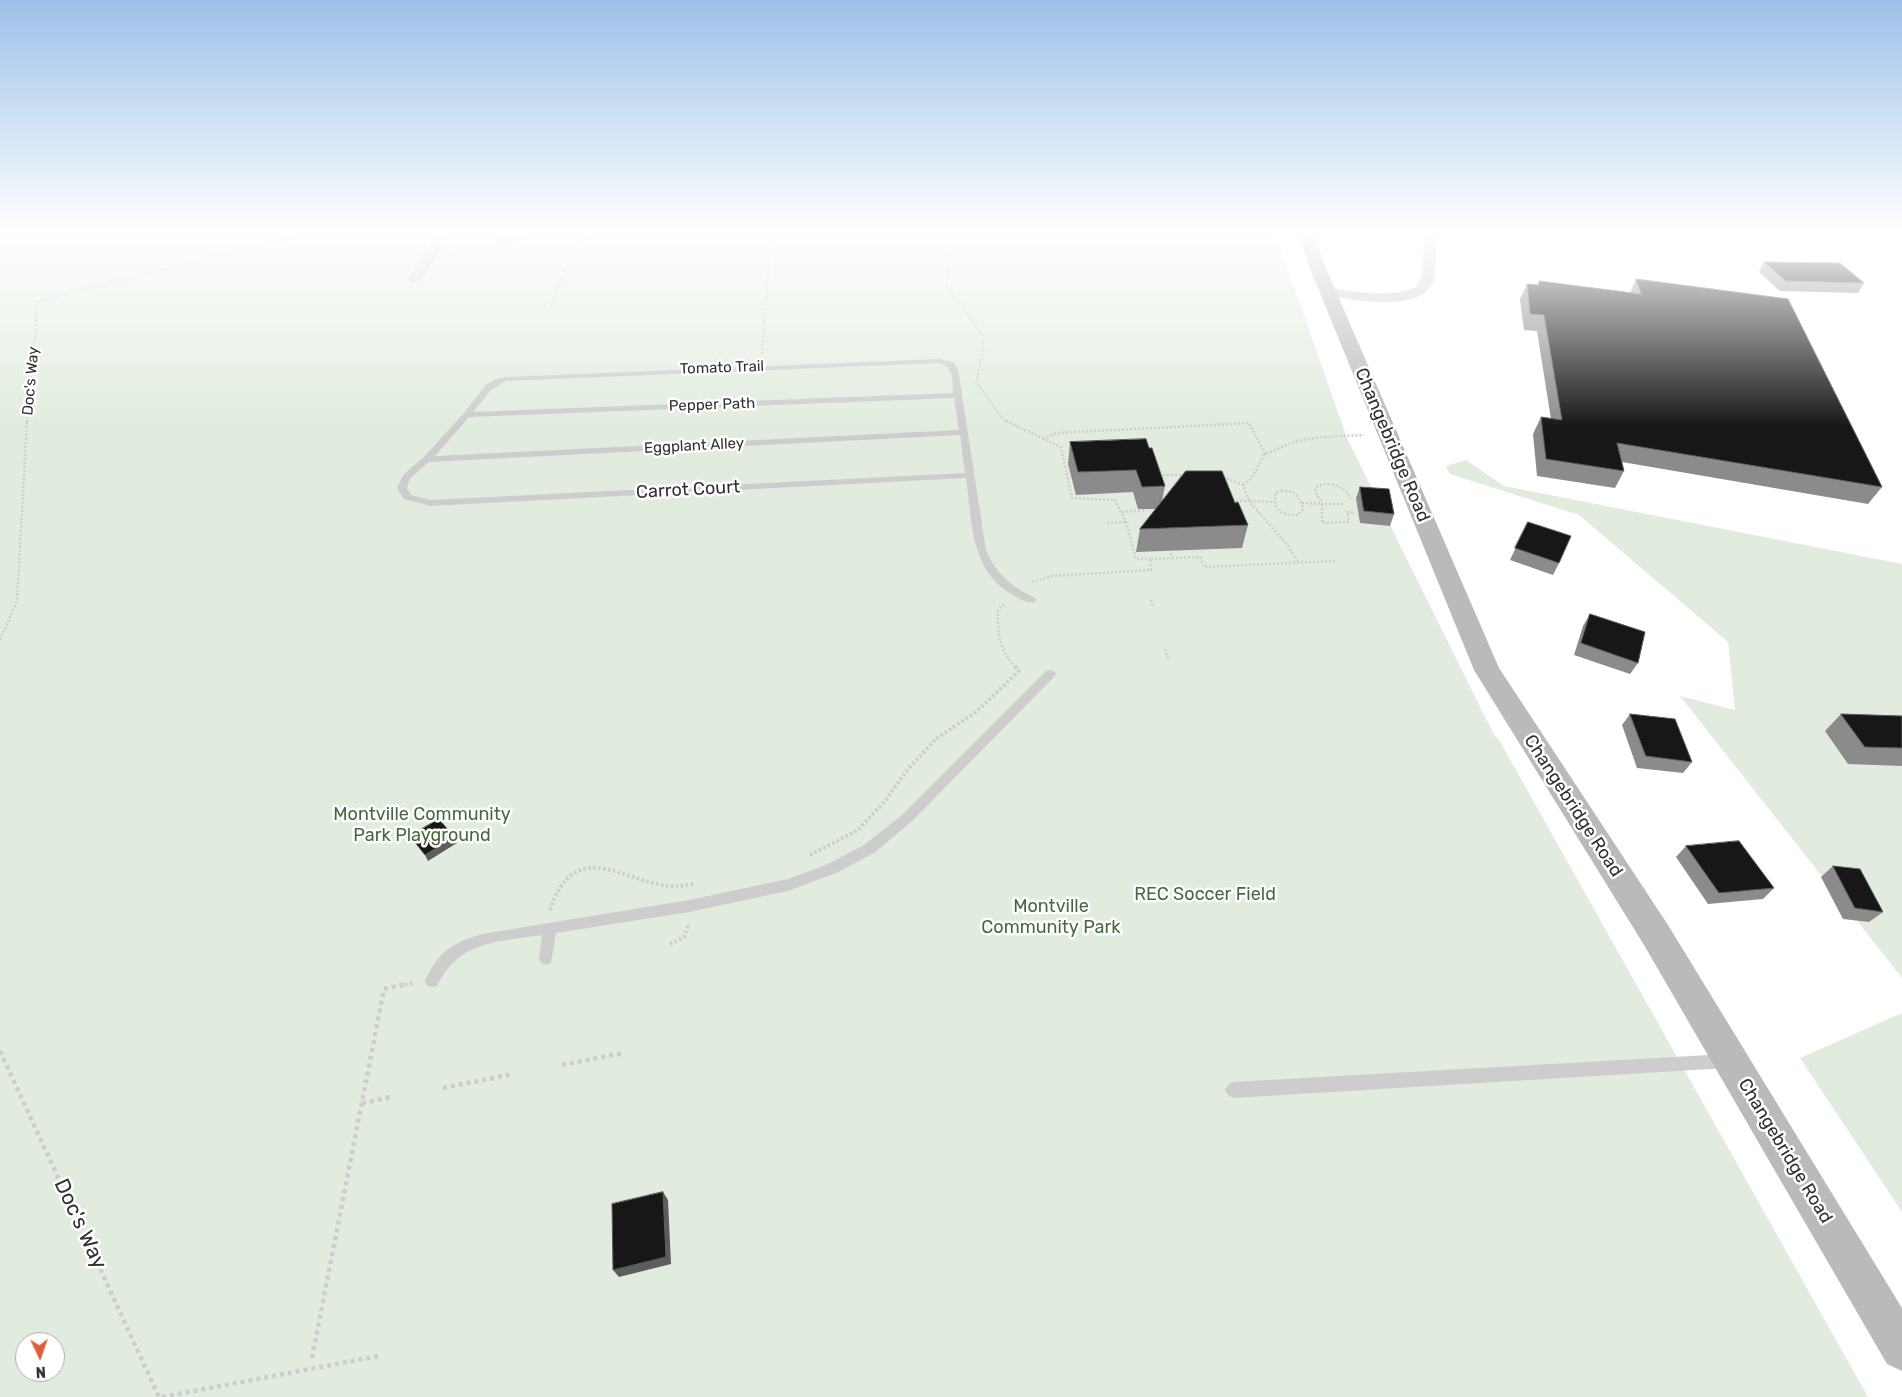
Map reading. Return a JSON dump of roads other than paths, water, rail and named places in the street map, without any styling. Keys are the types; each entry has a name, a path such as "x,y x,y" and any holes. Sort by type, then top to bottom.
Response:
{"main road":[{"name":"Changebridge Road","path":"1330,297 1487,670 1656,935 1902,1349"}],"lane":[{"name":"Tomato Trail","path":"467,415 488,388 498,381 516,377 934,360 947,363 954,369 958,396"},
{"path":"958,396 981,550 989,570 1002,584 1031,600"},
{"name":"Pepper Path","path":"467,415 958,396"},
{"path":"426,459 467,415"},
{"name":"Eggplant Alley","path":"426,459 962,432"},
{"name":"Carrot Court","path":"426,459 403,482 403,493 407,497 430,502 969,476"},
{"path":"432,981 440,964 463,945 493,937 689,906 788,885 831,868 869,849 906,819 1050,674"},
{"path":"546,959 550,928"},
{"path":"1233,1090 1731,1061"}],"park label":[{"name":"Montville Community Park Playground","path":"422,825"},
{"name":"REC Soccer Field","path":"1205,895"},
{"name":"Montville Community Park","path":"1051,918"}]}
